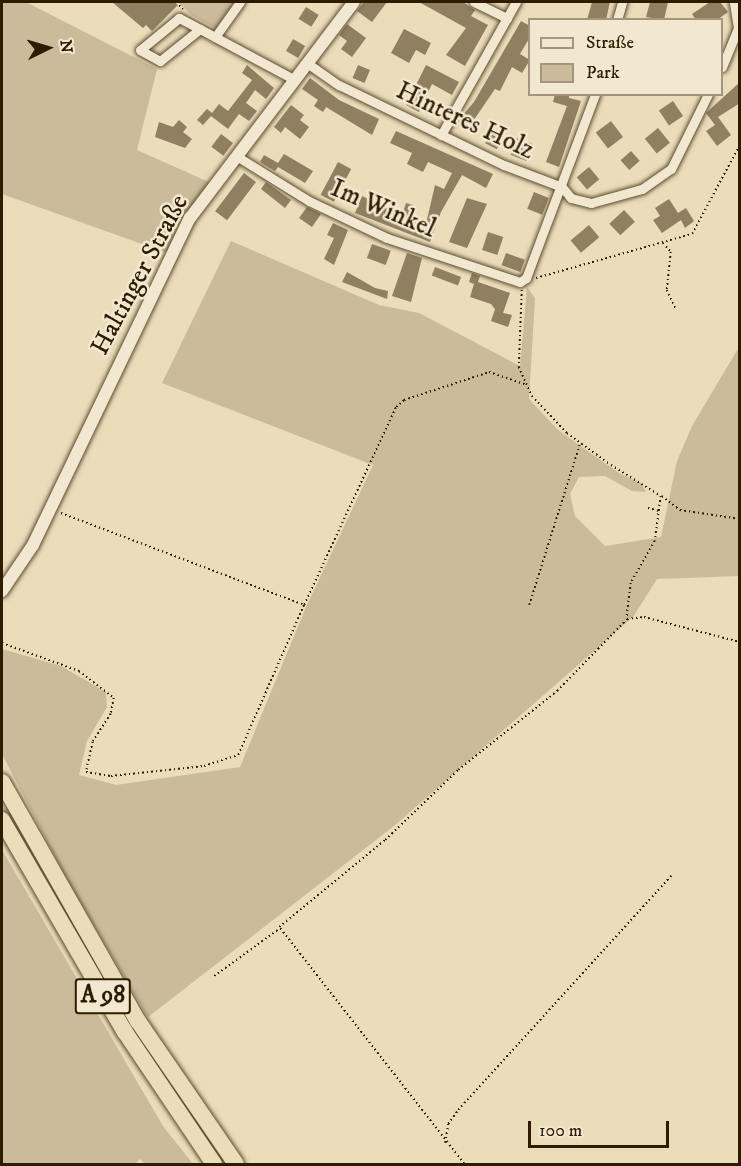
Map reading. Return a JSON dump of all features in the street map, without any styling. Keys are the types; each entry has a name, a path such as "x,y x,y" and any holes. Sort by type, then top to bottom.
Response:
{"highway":[{"name":"A 98","path":"2,782 73,913 138,1021 236,1164"},
{"name":"A 98","path":"2,820 124,1032 214,1164"}],"street":[{"path":"215,37 240,2"},
{"name":"Haltinger Straße","path":"2,591 33,545 190,218 354,2"},
{"path":"474,2 507,18"},
{"path":"441,135 516,2"},
{"path":"618,18 622,2"},
{"path":"723,65 738,28 734,2"},
{"path":"200,29 159,62 140,50 179,18 200,29 215,37 295,80"},
{"name":"Hinteres Holz","path":"307,63 339,85 441,135 562,187 571,198 591,202 610,200 642,189 671,169 707,96"},
{"path":"523,280 562,187 594,96"},
{"name":"Im Winkel","path":"238,157 309,201 387,237 523,280"}],"path":[{"path":"740,144 692,234 542,279 523,280 519,368 532,396 580,442 680,510 740,519"},
{"path":"663,243 671,252 667,290 676,309"},
{"path":"2,644 79,670 114,698 111,714 93,741 86,772 111,776 204,766 238,754 396,407 404,400 489,372 527,385"},
{"path":"529,605 580,442"},
{"path":"214,976 280,929 385,840 458,770 557,691 627,619 631,583 655,541 661,496"},
{"path":"648,508 660,512"},
{"path":"50,509 304,605"},
{"path":"627,619 644,617 740,642"},
{"path":"445,1144 448,1125 458,1110 673,874"},
{"path":"280,929 445,1144 464,1164"}],"green space":[{"path":"2,2 26,2 157,69 137,150 211,183 167,253 2,194"},
{"path":"178,2 235,2 217,29 191,15"},
{"path":"231,241 379,305 419,313 520,366 527,287 535,298 529,399 558,430 619,473 641,483 646,492 632,491 605,476 579,477 570,494 575,516 605,546 661,537 677,461 692,426 739,347 739,576 657,579 633,617 394,826 148,1017 66,878 2,754 2,649 61,666 106,692 107,707 87,741 79,775 116,785 240,767 306,607 373,465 162,383"},
{"path":"2,850 163,1126 193,1164 145,1164 140,1159 135,1164 2,1164"}],"building":[{"path":"112,2 174,2 178,5 152,31 146,25 143,28"},
{"path":"364,2 387,2 372,22 357,11"},
{"path":"419,2 463,2 475,10 471,16 488,25 465,66 446,55 466,28"},
{"path":"592,2 610,2 606,18 588,18"},
{"path":"650,2 668,2 664,18 646,17"},
{"path":"710,2 720,2 728,12 720,18 695,18 692,14"},
{"path":"306,7 319,15 311,27 299,19"},
{"path":"521,21 528,25 528,40 520,54 528,59 528,63 522,73 512,67 500,91 495,89 467,130 455,124 474,102"},
{"path":"347,24 366,38 352,57 341,49 347,41 339,35"},
{"path":"404,29 431,43 425,55 416,50 409,63 391,53"},
{"path":"293,39 305,46 298,58 286,51"},
{"path":"247,65 274,88 266,99 255,90 246,103 257,111 249,121 239,114 228,129 211,116 203,125 197,120 207,109 212,113 219,104 228,111 252,80 242,73"},
{"path":"358,65 370,70 364,83 353,78"},
{"path":"426,65 459,82 452,95 432,84 419,112 406,105"},
{"path":"310,78 339,100 379,119 372,135 326,107 323,112 314,106 318,100 302,89"},
{"path":"740,82 740,103 718,117 731,135 717,146 706,131 715,125 706,113"},
{"path":"554,96 569,96 569,98 581,101 559,167 546,162 567,106 553,102"},
{"path":"673,101 683,116 669,125 659,111"},
{"path":"291,105 304,115 300,120 309,127 300,139 285,127 281,133 274,127"},
{"path":"179,120 187,127 183,132 192,139 185,148 155,137 159,122 173,127"},
{"path":"611,121 623,137 608,148 596,132"},
{"path":"658,128 670,143 657,153 645,139"},
{"path":"492,130 504,136 497,149 485,143"},
{"path":"396,131 493,174 486,188 462,175 441,212 430,242 355,213 362,196 402,215 406,203 413,205 409,218 426,224 435,185 444,189 452,173 428,162 423,172 407,164 412,153 390,143"},
{"path":"221,134 233,143 223,156 211,147"},
{"path":"517,138 533,144 526,161 511,155"},
{"path":"631,151 640,161 629,170 621,160"},
{"path":"284,154 313,171 305,183 278,167 275,171 260,162 264,155 278,163"},
{"path":"338,162 351,169 334,202 321,195"},
{"path":"589,167 599,179 587,190 577,177"},
{"path":"244,173 256,182 227,220 215,211"},
{"path":"266,182 291,200 285,208 261,189"},
{"path":"534,192 549,198 542,215 527,209"},
{"path":"467,198 487,204 467,248 449,242"},
{"path":"669,199 678,213 686,208 694,221 685,228 681,220 662,233 653,220 660,216 655,208"},
{"path":"307,207 321,214 312,227 299,218"},
{"path":"624,210 635,222 620,235 609,224"},
{"path":"333,223 348,230 334,265 324,259 334,238 327,235"},
{"path":"589,225 599,237 581,253 571,240"},
{"path":"488,232 503,237 497,255 482,250"},
{"path":"372,244 391,251 386,265 367,258"},
{"path":"407,253 422,258 411,302 392,296"},
{"path":"506,253 525,260 520,272 502,265"},
{"path":"435,267 461,277 458,285 432,275"},
{"path":"347,272 375,288 388,291 387,299 342,282"},
{"path":"472,273 480,276 478,282 510,293 503,313 512,315 508,327 491,321 495,309 491,304 470,297 474,284 469,282"}]}
